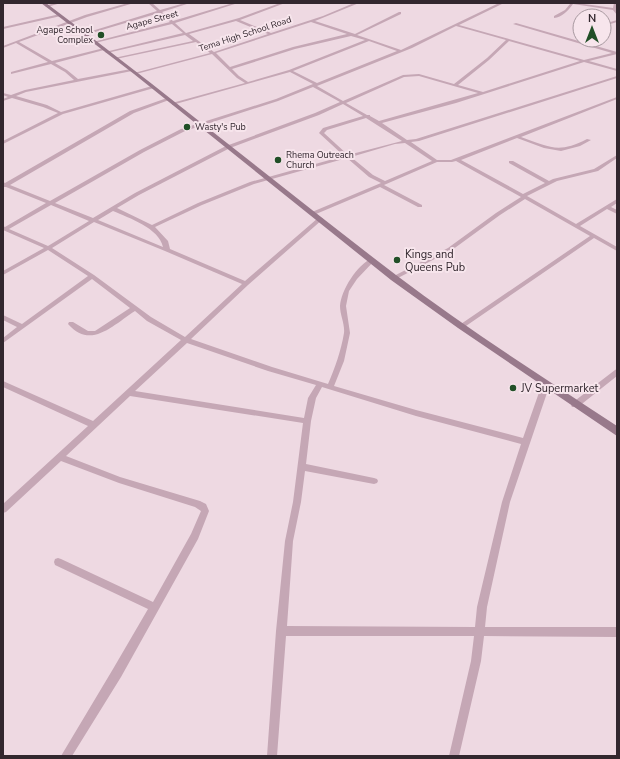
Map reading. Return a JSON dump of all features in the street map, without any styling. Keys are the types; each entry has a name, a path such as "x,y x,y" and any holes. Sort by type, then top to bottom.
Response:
{"main road":[{"path":"45,5 133,71 394,278 575,405 617,432"}],"street":[{"path":"45,5 59,3"},
{"path":"3,47 69,22 132,3"},
{"path":"150,3 174,22 186,34 213,53 229,69 248,84"},
{"path":"84,34 188,3"},
{"name":"Agape Street","path":"95,42 174,22 236,3"},
{"path":"12,73 51,62 186,34 237,20 283,3"},
{"name":"Tema High School Road","path":"3,100 25,91 133,71 213,53 311,21 357,3"},
{"path":"4,229 142,151 183,130 263,104 401,51 502,3"},
{"path":"555,17 566,11 571,3 614,9"},
{"path":"616,3 614,9 617,14"},
{"path":"229,69 294,48 354,34 400,13"},
{"path":"3,21 5,27 60,15"},
{"path":"237,20 271,34"},
{"path":"311,21 354,34 401,51"},
{"path":"515,24 572,40"},
{"path":"455,25 617,70"},
{"path":"4,185 132,112 248,84 290,71 370,40"},
{"path":"455,85 488,59 508,40"},
{"path":"16,42 66,71 77,81"},
{"path":"116,58 197,42"},
{"path":"602,48 616,53"},
{"path":"378,123 482,93 584,61 616,53"},
{"path":"290,71 368,116 403,141 436,161"},
{"path":"3,273 94,221 137,194 228,147 344,102 409,74 419,74 482,93"},
{"path":"152,227 221,195 270,179 403,141 417,140 617,77"},
{"path":"3,143 61,113 153,87"},
{"path":"3,94 45,106 61,113"},
{"path":"3,509 130,393 317,216 383,184 436,161 458,160 562,118 617,98"},
{"path":"368,116 322,131 323,135 371,176 420,206"},
{"path":"518,137 561,151 571,149 589,140"},
{"path":"394,278 450,249 498,214 549,183 576,174 596,170 617,156"},
{"path":"458,160 617,249"},
{"path":"512,162 549,183"},
{"path":"4,185 51,202 246,284"},
{"path":"576,226 617,201"},
{"path":"607,207 617,212"},
{"path":"114,209 152,227 165,241 167,250"},
{"path":"4,229 48,248 92,276 172,333 186,340 320,384 424,415 526,442"},
{"path":"461,326 594,236"},
{"path":"330,387 338,371 347,333 344,305 347,287 353,277 372,260"},
{"path":"3,341 92,276"},
{"path":"71,324 81,332 91,335 97,333 135,308"},
{"path":"3,317 22,327"},
{"path":"575,405 617,372"},
{"path":"3,384 94,425"},
{"path":"272,756 289,541 297,502 307,421 312,398 320,384"},
{"path":"454,756 476,661 478,632 506,502 546,384"},
{"path":"130,393 307,421"},
{"path":"60,457 119,480 165,493 203,507 205,511 204,517 195,536 117,673 66,756"},
{"path":"302,467 374,481"},
{"path":"58,562 154,607"},
{"path":"281,631 617,632"}],"place":[{"name":"Agape School Complex","path":"101,35"},
{"name":"Wasty's Pub","path":"187,127"},
{"name":"Rhema Outreach Church","path":"278,160"},
{"name":"Kings and Queens Pub","path":"397,260"},
{"name":"JV Supermarket","path":"513,388"}]}
